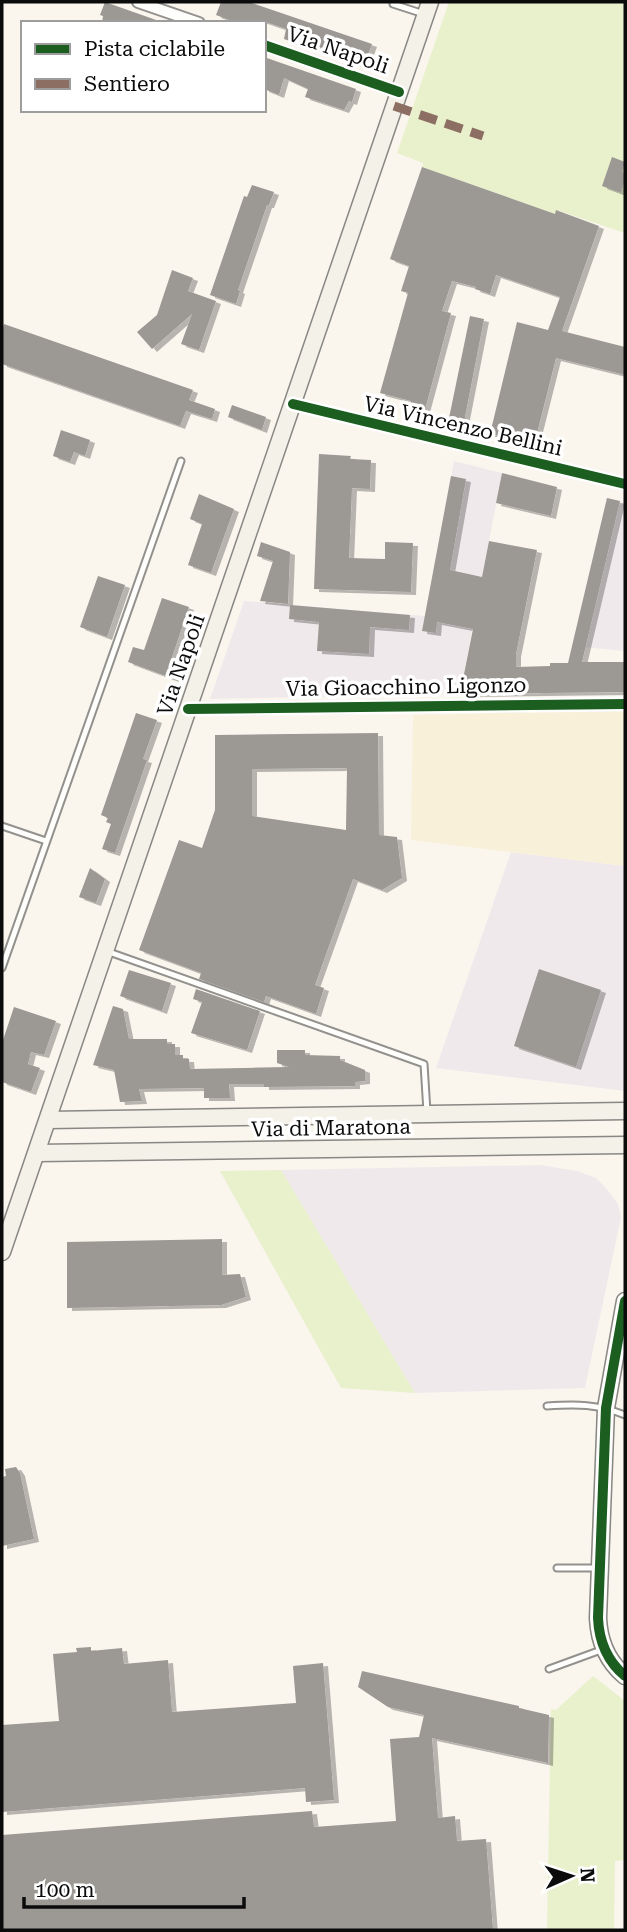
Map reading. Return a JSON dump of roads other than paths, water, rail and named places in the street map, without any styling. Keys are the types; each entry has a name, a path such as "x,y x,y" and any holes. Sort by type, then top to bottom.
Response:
{"main road":[{"name":"Via Napoli","path":"2,1252 428,8"},
{"name":"Via di Maratona","path":"48,1120 625,1111"},
{"name":"Via di Maratona","path":"37,1153 625,1145"},
{"path":"625,1301 606,1408 598,1633 604,1649 618,1671 625,1676"}],"street":[{"path":"138,2 193,21"},
{"name":"Via Napoli","path":"266,46 399,92"},
{"name":"Via Vincenzo Bellini","path":"293,404 625,484"},
{"name":"Via Gioacchino Ligonzo","path":"188,709 625,704"}],"lane":[{"path":"393,2 428,8"},
{"path":"2,968 181,461"},
{"path":"2,826 46,841"},
{"path":"106,951 424,1064 428,1115"},
{"path":"547,1406 586,1404 625,1415"},
{"path":"557,1568 600,1567"},
{"path":"549,1669 604,1649"}]}
